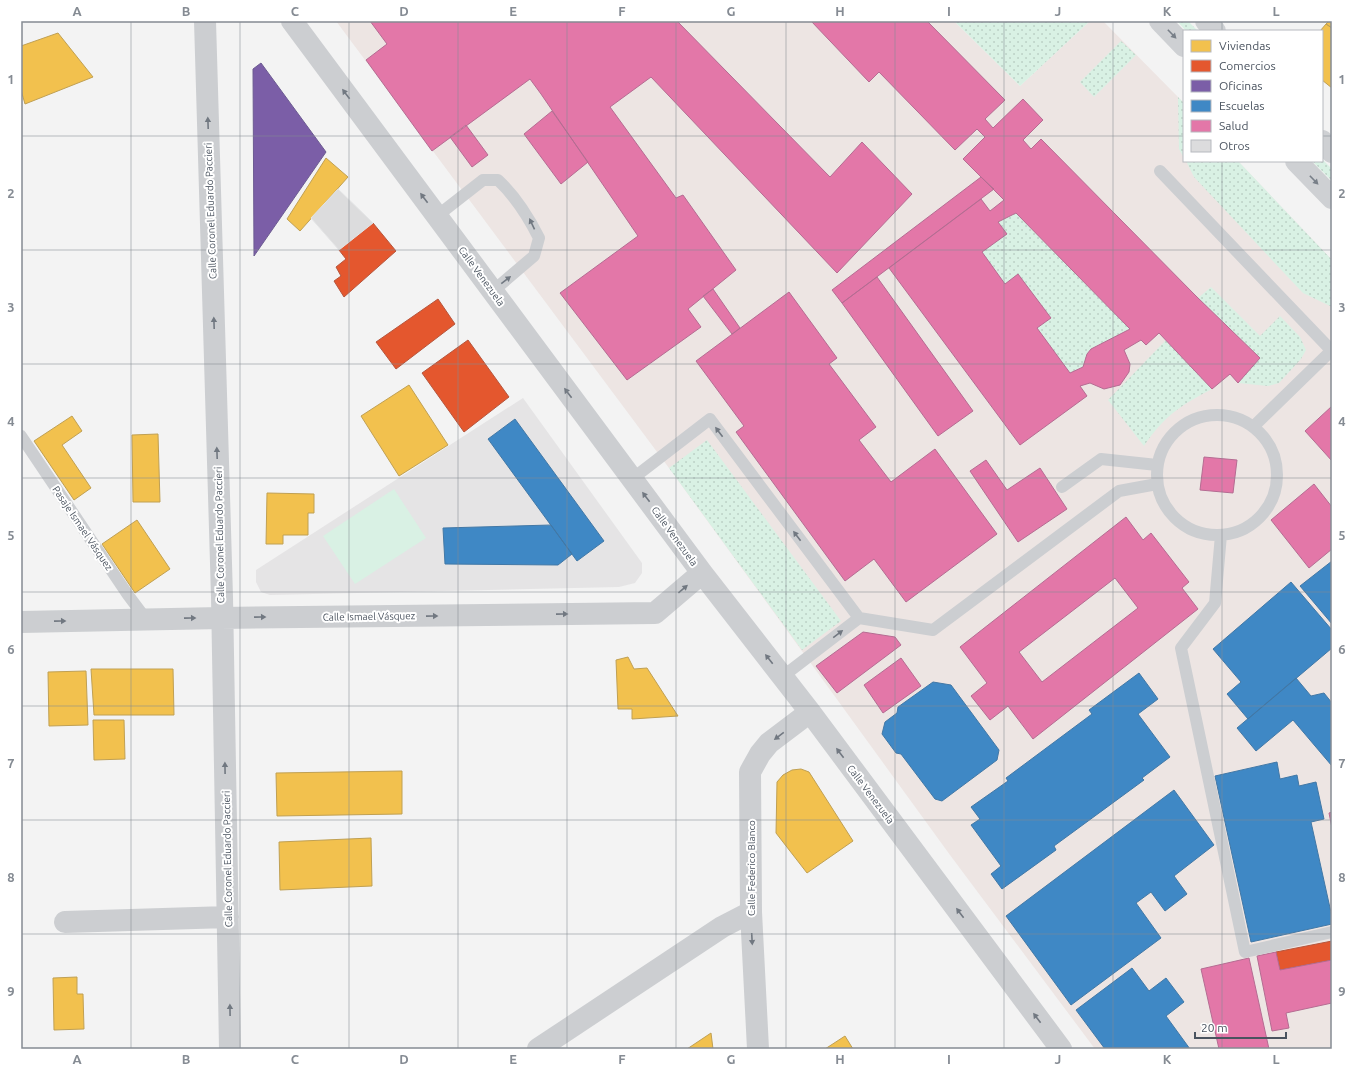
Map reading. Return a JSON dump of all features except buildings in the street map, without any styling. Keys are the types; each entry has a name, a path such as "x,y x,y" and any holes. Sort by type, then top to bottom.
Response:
{"main road":[{"path":"1160,21 1183,45"},
{"path":"1206,21 1215,30"},
{"path":"1323,142 1332,152"},
{"path":"1297,162 1332,198"}],"street":[{"name":"Calle Coronel Eduardo Paccieri","path":"205,21 221,618 230,1049"},
{"name":"Calle Venezuela","path":"292,21 702,573 810,712 1061,1049"},
{"name":"Calle Ismael Vásquez","path":"21,622 146,619 655,613 702,573"},
{"name":"Calle Federico Blanco","path":"758,1049 751,912 750,772 760,754 769,743 810,712"},
{"path":"538,1049 722,927 751,912"},
{"path":"65,922 228,917"}],"lane":[{"path":"1160,171 1332,350 1253,427"},
{"path":"437,216 483,180 498,180 507,188 528,216 539,238 534,256 493,291"},
{"path":"1208,415 1227,415 1245,421 1253,427 1260,433 1272,450 1277,470 1275,492 1266,510 1251,525 1232,534 1211,536 1191,530 1174,518 1163,503 1157,484 1157,465 1163,447 1174,432 1190,420 1208,415"},
{"path":"632,479 710,419 859,618 933,630 1119,491 1157,484"},
{"name":"Pasaje Ismael Vásquez","path":"21,436 128,595 146,619"},
{"path":"1062,487 1101,459 1157,465"},
{"path":"1221,535 1215,603 1180,648 1245,952 1332,932"},
{"path":"782,677 859,618"}],"shaded area":[{"path":"336,21 954,21 1020,86 1090,21 1103,21 1183,102 1183,162 1239,162 1332,260 1332,1049 1095,1049 950,855 669,468"},
{"path":"523,398 642,563 642,573 635,583 619,587 270,595 261,592 256,582 256,570"}],"green space":[{"path":"954,21 1090,21 1020,86"},
{"path":"1177,21 1188,21 1197,30 1185,30"},
{"path":"1121,41 1136,55 1094,97 1080,82"},
{"path":"1178,97 1183,102 1183,156 1179,149"},
{"path":"1323,160 1332,169 1332,181 1313,162 1323,162"},
{"path":"1186,162 1239,162 1332,260 1332,307 1303,293 1194,177"},
{"path":"1016,213 1130,329 1091,349 1087,354 1083,367 1070,373 1037,328 1050,318 1018,274 1005,284 982,252 1007,234 998,222"},
{"path":"1211,287 1260,336 1280,316 1300,337 1306,350 1301,359 1279,383 1268,386 1238,383 1260,358 1198,298"},
{"path":"1166,340 1212,389 1191,400 1174,412 1151,436 1144,446 1108,400"},
{"path":"707,440 841,621 802,650 669,468"},
{"path":"394,489 426,538 355,584 323,536"}]}
